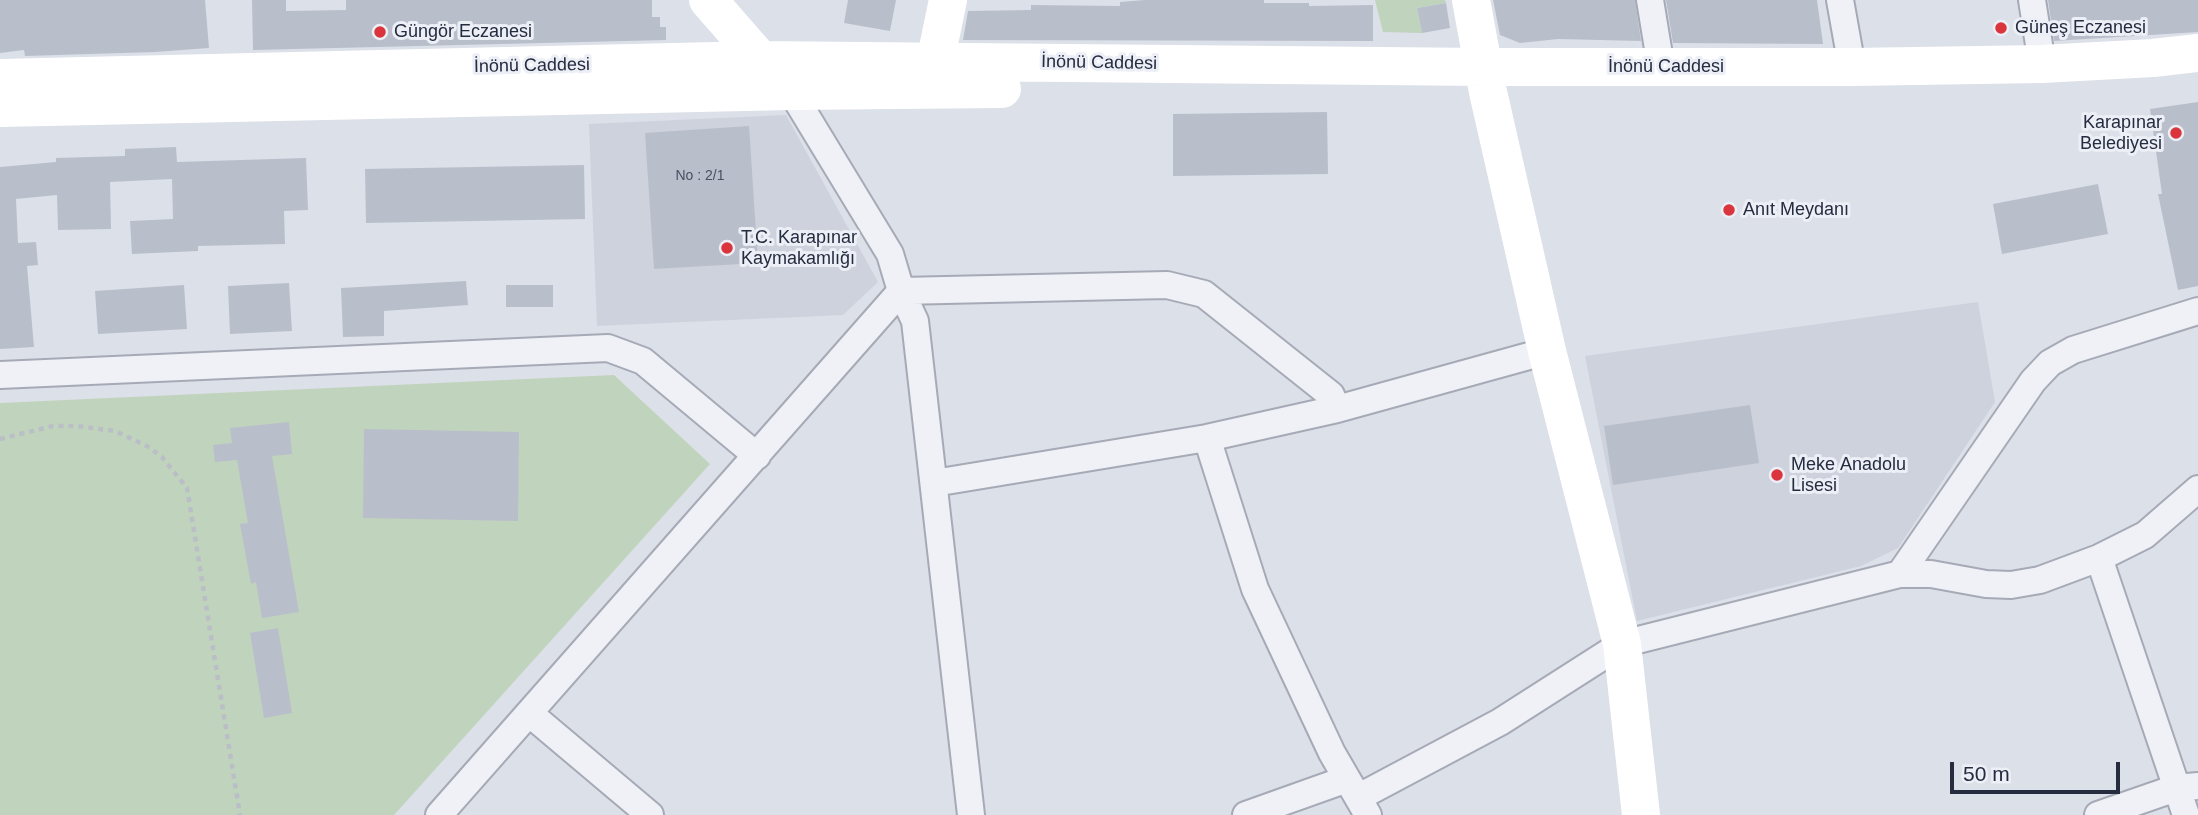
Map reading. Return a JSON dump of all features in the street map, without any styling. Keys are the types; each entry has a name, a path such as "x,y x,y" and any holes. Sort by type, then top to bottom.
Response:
{"main road":[{"path":"708,0 758,60 790,91"},
{"path":"932,75 948,0"},
{"path":"1471,0 1547,351 1622,644 1641,815"},
{"name":"İnönü Caddesi","path":"1486,79 1661,67 2042,64 2198,53"},
{"name":"İnönü Caddesi","path":"0,78 758,60 932,75 1486,79 2044,89 2198,76"},
{"name":"İnönü Caddesi","path":"0,108 790,91 932,75"}],"street":[{"path":"1650,0 1661,67"},
{"path":"1840,0 1852,67"},
{"path":"2032,0 2042,64"},
{"path":"790,91 890,254 901,291 915,321 971,815"},
{"path":"439,815 901,291 1167,285 1204,294 1331,395 1337,409"},
{"path":"1900,574 2033,381 2050,363 2073,349 2196,317"},
{"path":"0,375 608,348 643,361 757,456"},
{"path":"934,483 1207,438 1337,409 1547,351"},
{"path":"1207,438 1255,589 1332,753 1358,797"},
{"path":"1246,815 1358,797 1500,722 1622,644 1900,574 1931,574 1986,584 2011,585 2040,580 2099,558 2145,536 2198,489"},
{"path":"2099,558 2187,787 2186,815"},
{"path":"529,713 650,815"},
{"path":"2098,815 2187,787"}],"path":[{"path":"0,439 53,426 115,431 162,457 187,488 240,815"}],"shaded area":[{"name":"T.C. Karapınar Kaymakamlığı","path":"786,115 878,282 843,315 597,326 589,124"},
{"name":"Meke Anadolu Lisesi","path":"1978,302 1995,402 1898,548 1861,566 1637,621 1585,356"}],"green space":[{"path":"1375,0 1445,0 1446,3 1417,8 1422,33 1383,32"},
{"path":"614,375 710,464 394,815 0,815 0,403"}],"building":[{"path":"0,0 205,0 209,48 25,56 24,50 0,53"},
{"path":"252,0 286,0 286,11 346,10 346,0 652,0 652,17 660,17 660,27 666,27 666,40 253,50"},
{"path":"848,0 896,0 890,31 844,23"},
{"path":"1264,0 1264,3 1309,3 1309,6 1373,5 1373,41 963,40 968,11 1031,10 1031,5 1120,6 1120,2"},
{"path":"1493,0 1635,0 1641,41 1558,39 1520,43 1500,35"},
{"path":"1666,0 1817,0 1823,44 1673,43"},
{"path":"2048,0 2198,0 2198,32 2054,41"},
{"path":"1446,3 1450,28 1422,33 1417,8"},
{"path":"2198,102 2198,286 2178,290 2158,194 2162,194 2150,109"},
{"path":"1327,112 1328,174 1173,176 1173,114"},
{"name":"T.C. Karapınar Kaymakamlığı","path":"749,126 758,263 654,269 645,133"},
{"path":"176,147 177,162 306,158 308,210 284,211 285,244 198,246 198,251 132,254 130,221 173,219 172,179 110,182 111,229 58,230 57,195 16,199 18,243 36,242 38,265 27,266 34,347 0,349 0,167 56,162 56,158 125,156 125,149"},
{"path":"584,165 585,219 366,223 365,169"},
{"path":"2098,184 2108,234 2002,254 1993,204"},
{"path":"466,281 468,305 384,311 384,336 343,337 341,288"},
{"path":"289,283 292,331 230,334 228,286"},
{"path":"184,285 187,329 98,334 95,291"},
{"path":"506,285 553,285 553,307 506,307"},
{"path":"1750,405 1759,463 1613,485 1604,426"},
{"path":"289,422 292,454 272,456 299,612 262,618 256,582 251,584 240,524 248,523 237,460 215,462 213,445 232,443 230,428"},
{"path":"364,429 519,432 518,521 363,518"},
{"path":"278,628 292,713 264,718 250,633"}],"place":[{"name":"Güneş Eczanesi","path":"2001,28"},
{"name":"Güngör Eczanesi","path":"380,32"},
{"name":"Karapınar Belediyesi","path":"2176,133"},
{"name":"Anıt Meydanı","path":"1729,210"},
{"name":"T.C. Karapınar Kaymakamlığı","path":"727,248"},
{"name":"Meke Anadolu Lisesi","path":"1777,475"}]}
